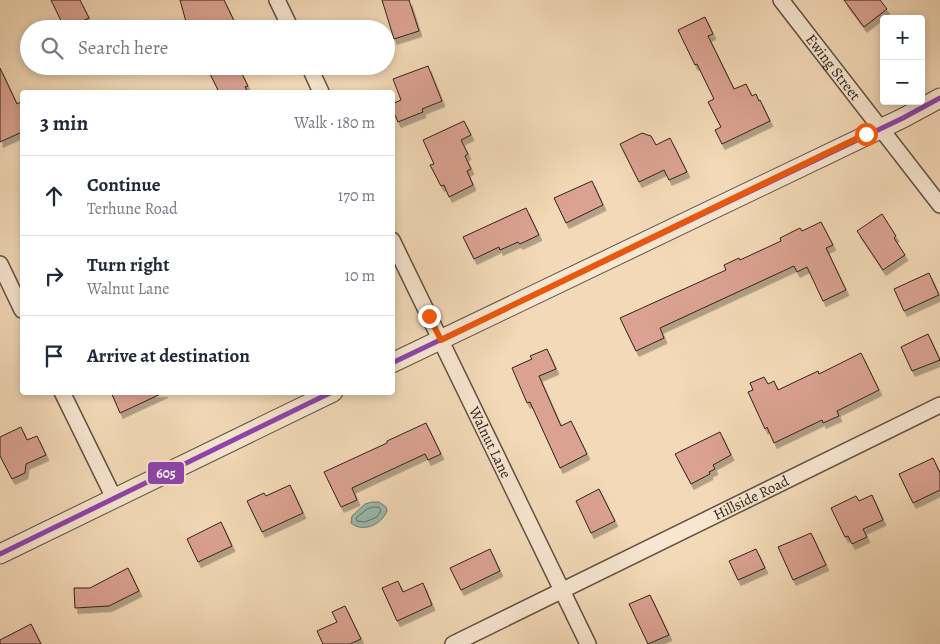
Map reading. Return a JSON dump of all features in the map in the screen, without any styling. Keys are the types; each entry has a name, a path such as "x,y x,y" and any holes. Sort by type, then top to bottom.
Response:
{"street":[{"path":"277,0 287,20"},
{"name":"Ewing Street","path":"781,0 940,205"},
{"path":"313,75 320,90"},
{"path":"395,362 940,98"},
{"name":"Walnut Lane","path":"395,246 588,644"},
{"path":"0,264 20,306"},
{"path":"63,395 114,498"},
{"path":"0,554 326,395"},
{"name":"Hillside Road","path":"452,644 940,405"}],"water":[{"path":"379,502 386,507 387,511 381,520 376,524 366,527 356,526 351,523 352,516 365,504"}],"building":[{"path":"51,0 80,0 89,18 85,20 61,20"},
{"path":"180,0 224,0 234,20 186,20"},
{"path":"382,0 409,0 419,31 395,39 395,20 388,20"},
{"path":"844,0 880,0 887,9 864,27"},
{"path":"705,17 713,34 708,36 734,89 746,84 752,96 756,94 760,100 770,121 722,144 715,130 721,127 708,102 714,99 678,30"},
{"path":"428,66 442,101 422,109 423,112 398,122 395,115 395,103 401,100 393,79"},
{"path":"0,68 17,104 20,102 20,133 0,142"},
{"path":"210,75 242,75 248,86 245,87 247,90 218,90"},
{"path":"464,121 471,135 461,140 468,154 465,156 471,169 467,171 473,185 449,197 444,185 441,186 430,165 434,164 423,140"},
{"path":"642,133 651,136 656,145 670,138 687,172 669,180 664,170 639,182 620,144"},
{"path":"592,181 603,205 566,223 554,198"},
{"path":"526,208 539,235 520,244 518,242 500,250 499,247 474,259 463,237"},
{"path":"882,214 905,255 883,270 857,231"},
{"path":"821,222 833,245 826,248 846,290 823,301 807,267 797,272 794,266 660,328 664,338 636,351 620,318 726,270 724,265 739,258 740,260 781,241 780,238 800,228 802,231"},
{"path":"929,273 939,295 904,311 894,289"},
{"path":"928,334 940,360 912,371 901,347"},
{"path":"547,349 556,369 539,376 561,426 571,421 587,454 560,468 530,402 527,403 512,368 532,359 530,356"},
{"path":"861,353 879,390 837,411 839,416 823,423 822,420 774,443 767,427 765,429 748,392 753,390 750,383 764,377 768,384 774,381 778,390 818,371 819,374"},
{"path":"112,395 159,395 120,413"},
{"path":"426,423 441,454 428,460 425,454 352,488 357,500 341,507 324,472"},
{"path":"21,427 27,440 37,436 46,455 26,464 25,473 12,479 0,456 0,437"},
{"path":"720,432 731,455 713,465 715,469 709,472 710,474 691,484 675,454"},
{"path":"933,458 940,473 940,490 913,503 899,474"},
{"path":"290,485 303,513 262,532 247,501 264,493 266,496"},
{"path":"599,489 615,521 591,533 576,501"},
{"path":"872,495 883,520 863,529 867,537 852,544 848,536 845,537 831,508 856,496 859,501"},
{"path":"221,522 232,546 198,562 187,539"},
{"path":"811,533 826,565 793,580 778,547"},
{"path":"490,549 500,571 461,590 450,568"},
{"path":"756,549 765,568 738,580 729,561"},
{"path":"128,568 139,591 109,606 75,608 74,588 90,588"},
{"path":"398,581 403,592 423,583 432,605 397,621 382,588"},
{"path":"650,595 669,635 648,644 629,604"},
{"path":"345,606 361,639 350,644 323,644 317,631 337,622 332,612"},
{"path":"31,624 41,644 0,644 0,640"}],"transit line":[{"name":"605","path":"395,362 903,118 940,98"},
{"name":"605","path":"0,554 326,395"}],"route":[{"path":"429,316 441,340 866,134"}]}
